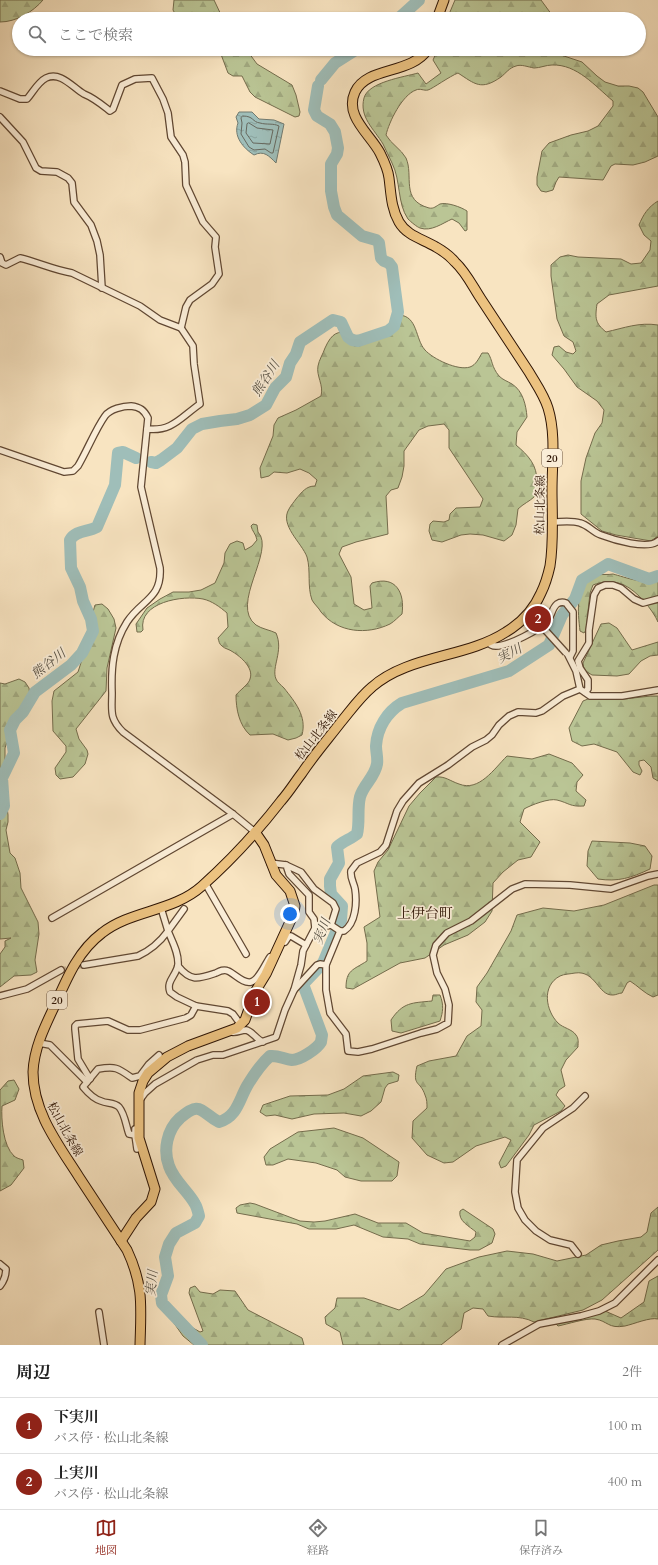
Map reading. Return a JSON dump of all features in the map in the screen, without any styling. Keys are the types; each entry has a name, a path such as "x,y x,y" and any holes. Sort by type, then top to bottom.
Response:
{"main road":[{"path":"440,12 444,0"},
{"name":"松山北条線","path":"140,1345 141,1296 140,1284 134,1265 121,1241 52,1134 38,1104 35,1092 33,1069 39,1043 70,972 76,961 91,941 106,930 127,919 161,908 189,896 233,857 282,800 301,773 371,687 404,668 488,642 504,634 529,612 541,593 550,566 552,522 552,432 548,407 540,389 456,262 436,247 412,235 400,223 392,206 389,178 383,160 379,151 357,121 354,114 353,98 355,91 362,82 376,75 410,65 424,56"},
{"path":"121,1241 136,1218 151,1202 155,1189 142,1148 139,1122 140,1087 146,1072 167,1057 188,1046 241,1025 245,1020 255,992 266,974 294,913 295,906 290,891 276,875 264,845 255,832"}],"street":[{"path":"0,91 20,99 27,99 40,83 47,78 54,77 71,83 110,111 113,109 122,85 135,79 152,78 163,99 168,113 170,137 185,162 186,184 203,222 216,237 215,247 219,274 212,284 190,300 186,307 181,328"},
{"path":"0,117 22,142 36,168 41,171 57,172 68,178 72,183 74,202 91,225 97,241 100,255 102,288"},
{"path":"0,257 2,263 6,265 20,258 72,273 140,306 160,320 181,328 193,346 200,404 174,425 164,429 147,429"},
{"path":"0,450 64,472 73,470 78,466 106,415 115,409 127,406 137,407 144,411 148,418 141,487 161,578 156,591 126,623 116,646 112,660 112,717 116,725 123,732 255,832"},
{"path":"552,522 577,522 584,524 602,536 637,544 654,544 658,541"},
{"path":"315,928 332,925 339,930 346,929 352,921 355,910 355,888 351,880 351,871 357,863 380,852 386,845 397,811 403,801 419,783 448,765 472,746 486,740 509,716 518,712 536,713 542,711 563,696 588,688 588,680 580,668 578,661 589,643 589,630 594,595 598,588 605,585 613,585 621,588 634,599 643,603 658,599"},
{"path":"488,642 495,646 503,645 534,631 548,620 559,603 566,603 571,608 574,620 573,651 568,654"},
{"path":"529,612 568,654 576,671 582,690 590,696 622,696 658,690"},
{"path":"52,918 233,814"},
{"path":"270,863 286,866 301,872 314,889 333,903 336,909 332,925"},
{"path":"139,1102 144,1093 155,1084 197,1060 213,1055 223,1055 276,1038 285,1010 294,990 301,965 302,955 315,928 314,919 309,912 309,895 289,874 286,866"},
{"path":"323,964 330,1013 346,1034 348,1051 358,1052 372,1049 437,1029 448,1023 449,1005 445,990 437,973 433,955 436,945 447,933 470,921 517,886 525,884 570,885 611,890 648,876 658,874"},
{"path":"205,883 246,954"},
{"path":"161,908 176,950 178,966 168,984 170,992 196,1006 228,1011 233,1014 241,1025"},
{"path":"84,965 138,956 154,946 168,931 184,909"},
{"path":"294,990 304,977 323,964 339,930"},
{"path":"282,940 284,943 289,936 291,936 306,945"},
{"path":"178,966 189,977 205,977 222,970 228,971 247,982 251,982 256,979 272,955 276,952"},
{"path":"0,996 27,989 61,970"},
{"path":"88,1080 78,1059 75,1029 77,1024 108,1021 128,1030 140,1030 186,1018 191,1015 196,1006"},
{"path":"229,1031 234,1033 246,1030 258,1040 263,1042"},
{"path":"39,1043 50,1045 88,1080"},
{"path":"135,1135 129,1134 124,1115 120,1108 116,1105 101,1101 90,1095 83,1088 98,1069 111,1067 120,1070 132,1078 140,1076 146,1072 149,1064 159,1055"},
{"path":"578,1254 571,1246 550,1240 536,1231 525,1220 518,1208 515,1192 517,1160 543,1128 573,1108 585,1096"},
{"path":"137,1149 135,1125 139,1122"},
{"path":"502,1345 539,1324 581,1316 599,1311 615,1304 658,1260"},
{"path":"0,1264 6,1269 6,1272 0,1286"},
{"path":"99,1312 104,1345"}],"green space":[{"path":"0,0 43,0 29,12 12,12 12,20 0,22"},
{"path":"174,0 214,0 220,12 174,12"},
{"path":"455,0 541,0 550,12 450,12"},
{"path":"222,56 251,56 257,64 292,85 300,112 299,116 295,117 255,97 250,92 242,76 233,76 228,73"},
{"path":"435,56 564,56 582,62 605,82 618,86 638,88 643,92 658,117 658,156 645,162 633,165 615,164 611,166 603,180 559,177 553,190 546,192 541,191 537,185 537,177 542,151 549,143 588,131 598,126 613,106 613,101 578,72 561,66 550,65 534,68 518,65 511,68 494,81 483,85 474,83 458,73 428,90 418,89 406,97 390,123 386,135 406,158 411,193 414,199 420,204 429,208 434,208 440,204 450,204 467,211 467,230 465,231 459,223 452,219 433,228 424,229 419,227 408,219 405,213 400,199 395,170 383,144 365,117 363,105 367,92 379,84 396,78 418,73 426,84 441,73 433,60"},
{"path":"658,201 658,286 609,295 597,304 596,313 598,323 606,332 638,325 658,325 658,536 651,541 602,531 581,514 581,481 586,458 595,433 602,423 604,410 597,401 577,387 552,355 554,347 559,346 566,352 573,354 576,351 573,342 564,336 557,319 551,276 551,265 560,257 568,255 578,257 621,259 631,264 641,263 650,250 651,241 644,235 639,225 646,212"},
{"path":"399,315 410,319 425,350 434,357 453,366 465,368 474,365 482,353 488,353 499,376 519,390 525,403 527,417 517,432 516,445 525,453 534,466 537,476 537,490 534,497 518,509 516,525 512,535 504,541 483,535 470,534 461,535 442,542 432,540 429,531 430,524 433,521 444,522 449,520 450,514 456,508 480,507 483,499 449,448 449,430 444,424 428,426 419,430 404,451 404,466 398,488 391,490 386,496 388,534 342,547 339,554 351,577 354,604 364,610 372,608 370,586 372,583 380,581 387,582 393,584 400,593 403,606 402,614 390,624 381,628 363,631 353,630 344,628 328,619 313,602 310,589 307,557 292,534 287,521 289,509 298,496 309,487 315,486 317,480 309,473 300,469 287,473 274,472 269,476 261,478 260,468 273,436 274,425 278,418 321,396 322,388 318,373 318,366 330,339 341,332 361,337 378,337 387,331"},
{"path":"253,524 257,525 262,541 258,565 247,605 249,616 256,625 276,633 279,646 275,669 276,679 296,704 301,715 303,722 302,735 288,740 273,734 250,735 243,726 238,711 236,695 249,681 251,675 246,663 232,651 223,647 220,643 218,638 228,627 227,613 219,606 203,599 194,598 184,598 164,602 147,613 143,620 143,630 141,632 137,632 136,624 147,608 160,599 173,592 201,590 215,583 224,563 225,553 230,544 237,541 243,543 245,550 252,546 257,540 251,526"},
{"path":"613,574 643,582 654,582 658,580 658,622 656,617 639,596 629,588 613,582 605,582 593,585 590,593 586,630 584,633 580,631 578,607 579,598 584,584 590,578 597,575"},
{"path":"102,604 108,609 114,619 116,628 107,668 106,691 76,729 79,739 87,750 88,754 85,764 73,777 60,779 56,775 55,768 66,752 66,746 53,731 52,701 54,691 78,672 93,625 93,612 95,605"},
{"path":"609,623 617,628 632,650 658,642 658,655 650,656 641,661 629,674 617,676 592,675 584,670 583,663 601,624"},
{"path":"19,679 25,682 29,688 30,697 13,724 5,748 3,774 8,815 6,830 10,853 15,858 20,873 21,888 38,922 39,934 35,960 37,972 31,975 14,976 0,987 0,954 5,947 5,941 11,938 0,939 0,683 5,684"},
{"path":"658,696 658,781 653,778 651,767 644,760 639,761 642,771 640,775 633,772 617,752 594,744 582,746 572,741 569,728 583,701 588,699 624,699"},
{"path":"549,754 572,763 583,775 577,782 576,791 586,800 584,806 572,805 557,800 549,800 524,809 520,822 540,842 531,857 518,860 503,872 493,883 492,911 485,922 468,935 444,945 425,958 400,963 353,989 346,988 347,977 351,971 367,961 367,943 364,927 380,917 374,871 378,862 388,850 409,806 420,793 436,777 445,778 466,786 473,785 486,778 507,756 532,759"},
{"path":"592,841 630,843 645,846 652,856 650,869 637,875 618,880 598,879 587,866 588,851"},
{"path":"654,885 658,885 658,995 653,997 647,994 630,981 627,983 622,993 614,995 608,994 604,992 588,975 582,973 562,975 554,980 550,986 547,999 554,1018 562,1026 574,1033 577,1036 578,1041 578,1047 566,1060 561,1070 565,1086 559,1090 556,1095 565,1106 561,1111 534,1125 529,1135 506,1166 501,1168 499,1163 511,1140 505,1137 476,1146 453,1162 444,1163 427,1155 412,1138 413,1121 427,1108 426,1097 415,1077 417,1066 429,1061 456,1056 467,1036 481,1026 482,1010 476,1002 477,987 487,973 511,931 517,915 543,908 574,911 604,905"},
{"path":"433,995 440,995 442,1002 443,1008 440,1021 401,1033 392,1031 391,1020 395,1014 408,1004 432,1001"},
{"path":"393,1072 399,1075 398,1081 388,1084 385,1088 381,1102 371,1111 361,1116 344,1113 314,1114 292,1119 275,1115 266,1116 260,1112 263,1105 290,1096 328,1095 344,1089 363,1076"},
{"path":"14,1080 19,1089 15,1100 2,1106 2,1125 10,1152 17,1158 23,1160 24,1168 11,1185 0,1191 0,1090 8,1081"},
{"path":"334,1128 363,1138 399,1162 397,1176 392,1181 361,1181 345,1177 337,1170 316,1163 288,1159 273,1165 266,1165 264,1157 270,1149 298,1132"},
{"path":"250,1203 300,1221 325,1221 355,1214 378,1223 406,1223 423,1233 470,1241 475,1237 476,1232 462,1220 460,1211 463,1209 493,1229 495,1234 492,1243 479,1250 420,1244 408,1239 383,1237 354,1225 336,1229 309,1229 297,1224 237,1213 236,1208 240,1205"},
{"path":"658,1207 658,1250 602,1300 583,1310 534,1322 517,1317 488,1316 483,1309 473,1308 464,1313 461,1329 441,1345 343,1345 340,1332 326,1324 325,1317 335,1308 337,1298 364,1298 399,1310 424,1295 446,1269 479,1257 507,1251 533,1254 557,1261 586,1255 601,1245 641,1237 647,1232 651,1213"},
{"path":"658,1276 658,1319 646,1320 619,1327 611,1326 603,1321 595,1319 582,1320 558,1326 555,1323 605,1311 621,1318 644,1302 649,1281"},
{"path":"195,1286 200,1292 213,1294 220,1290 235,1291 248,1310 302,1338 304,1345 194,1345 183,1336 169,1316 174,1310 186,1324 200,1332 203,1331 189,1293 190,1288"}],"water":[{"path":"239,112 252,112 259,119 274,120 284,124 276,163 264,153 254,155 246,149 240,141 237,132 238,123 236,117"}],"waterway":[{"name":"熊谷川","path":"406,12 419,0"},
{"name":"熊谷川","path":"321,80 335,63 346,56"},
{"name":"熊谷川","path":"151,462 156,463 161,460 177,448 192,429 202,424 237,419 250,415 266,405 275,388 286,377 290,363 296,354 300,342 333,320 341,322 348,337 352,340 358,341 388,331 394,326 398,312 392,267 381,258 379,243 376,240 362,236 337,215 334,207 331,191 331,164 337,154 338,148 335,132 330,124 317,116 314,110 318,86"},
{"name":"熊谷川","path":"0,814 4,806 2,778 14,753 10,730 15,720 23,712 35,692 71,665 82,653 93,631 91,619 83,601 80,587 71,568 70,540 75,534 97,527 115,485 118,453 123,452 136,458"},
{"name":"実川","path":"202,1345 162,1303 161,1295 168,1276 165,1257 169,1244 176,1233 195,1223 199,1216 195,1204 171,1171 166,1153 167,1140 172,1128 180,1118 192,1110 200,1110 219,1122 230,1116 237,1107 252,1078 260,1066 270,1056 295,1060 312,1051 321,1042 322,1035 303,984 323,963 341,920 342,906 331,894 330,879 339,863 337,847 357,834 360,797 376,769 377,739 378,733 384,721 387,716 402,703 509,671 549,645 562,615 575,599 582,580 608,564 649,579 658,576"}],"tunnel":[{"path":"61,970 84,965"}],"place":[{"name":"上実川","path":"538,619"},
{"name":"下実川","path":"257,1002"}],"district":[{"name":"上伊台町","path":"425,913"}]}
